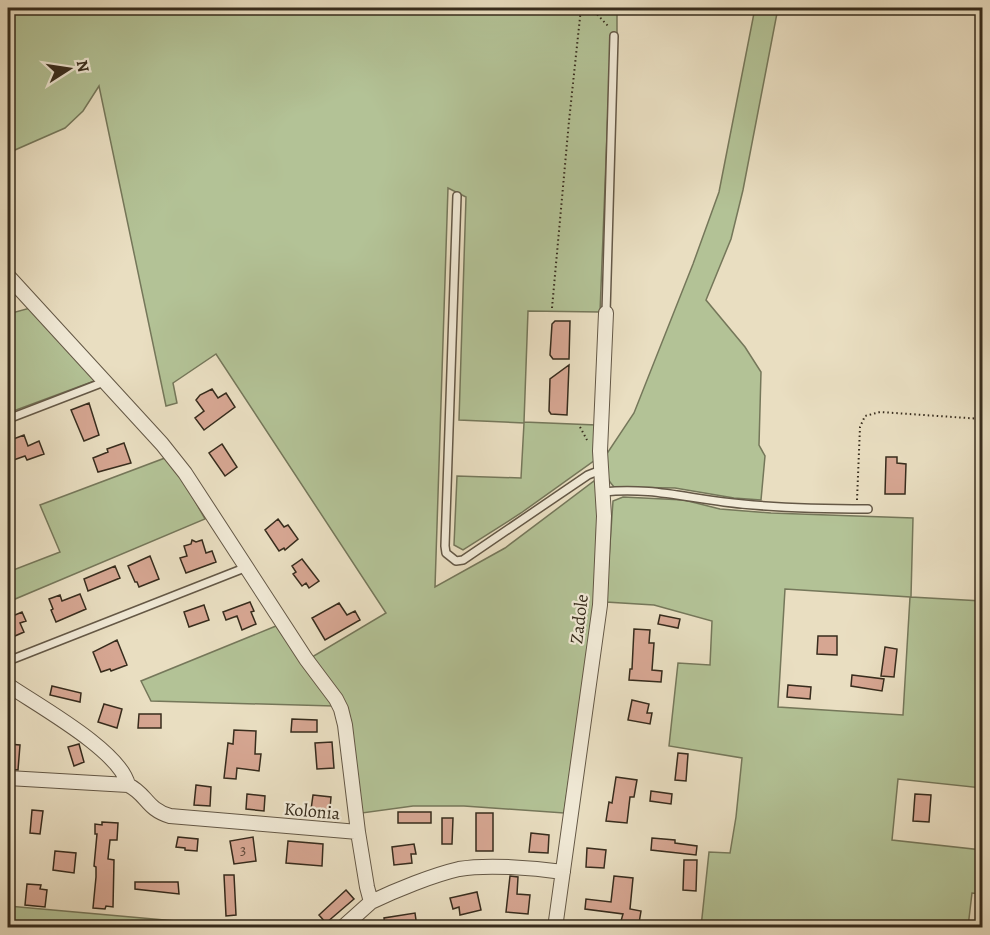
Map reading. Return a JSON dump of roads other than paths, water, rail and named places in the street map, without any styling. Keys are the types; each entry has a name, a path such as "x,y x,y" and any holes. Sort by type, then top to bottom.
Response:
{"street":[{"path":"8,276 162,444 185,473 306,659 336,699 345,725 358,832"},
{"name":"Zadole","path":"555,927 600,605 604,492 600,450 606,313"},
{"name":"Kolonia","path":"8,685 94,742 122,770 128,785 136,789 152,809 170,816 358,832 371,902"},
{"path":"8,778 128,785"},
{"path":"342,927 371,902 459,870 512,868 563,872"}],"lane":[{"path":"606,313 614,36"},
{"path":"457,196 446,553 456,561 463,560 588,475 601,470"},
{"path":"8,419 104,382"},
{"path":"604,492 630,490 674,493 750,505 868,509"},
{"path":"8,661 247,567"}]}
